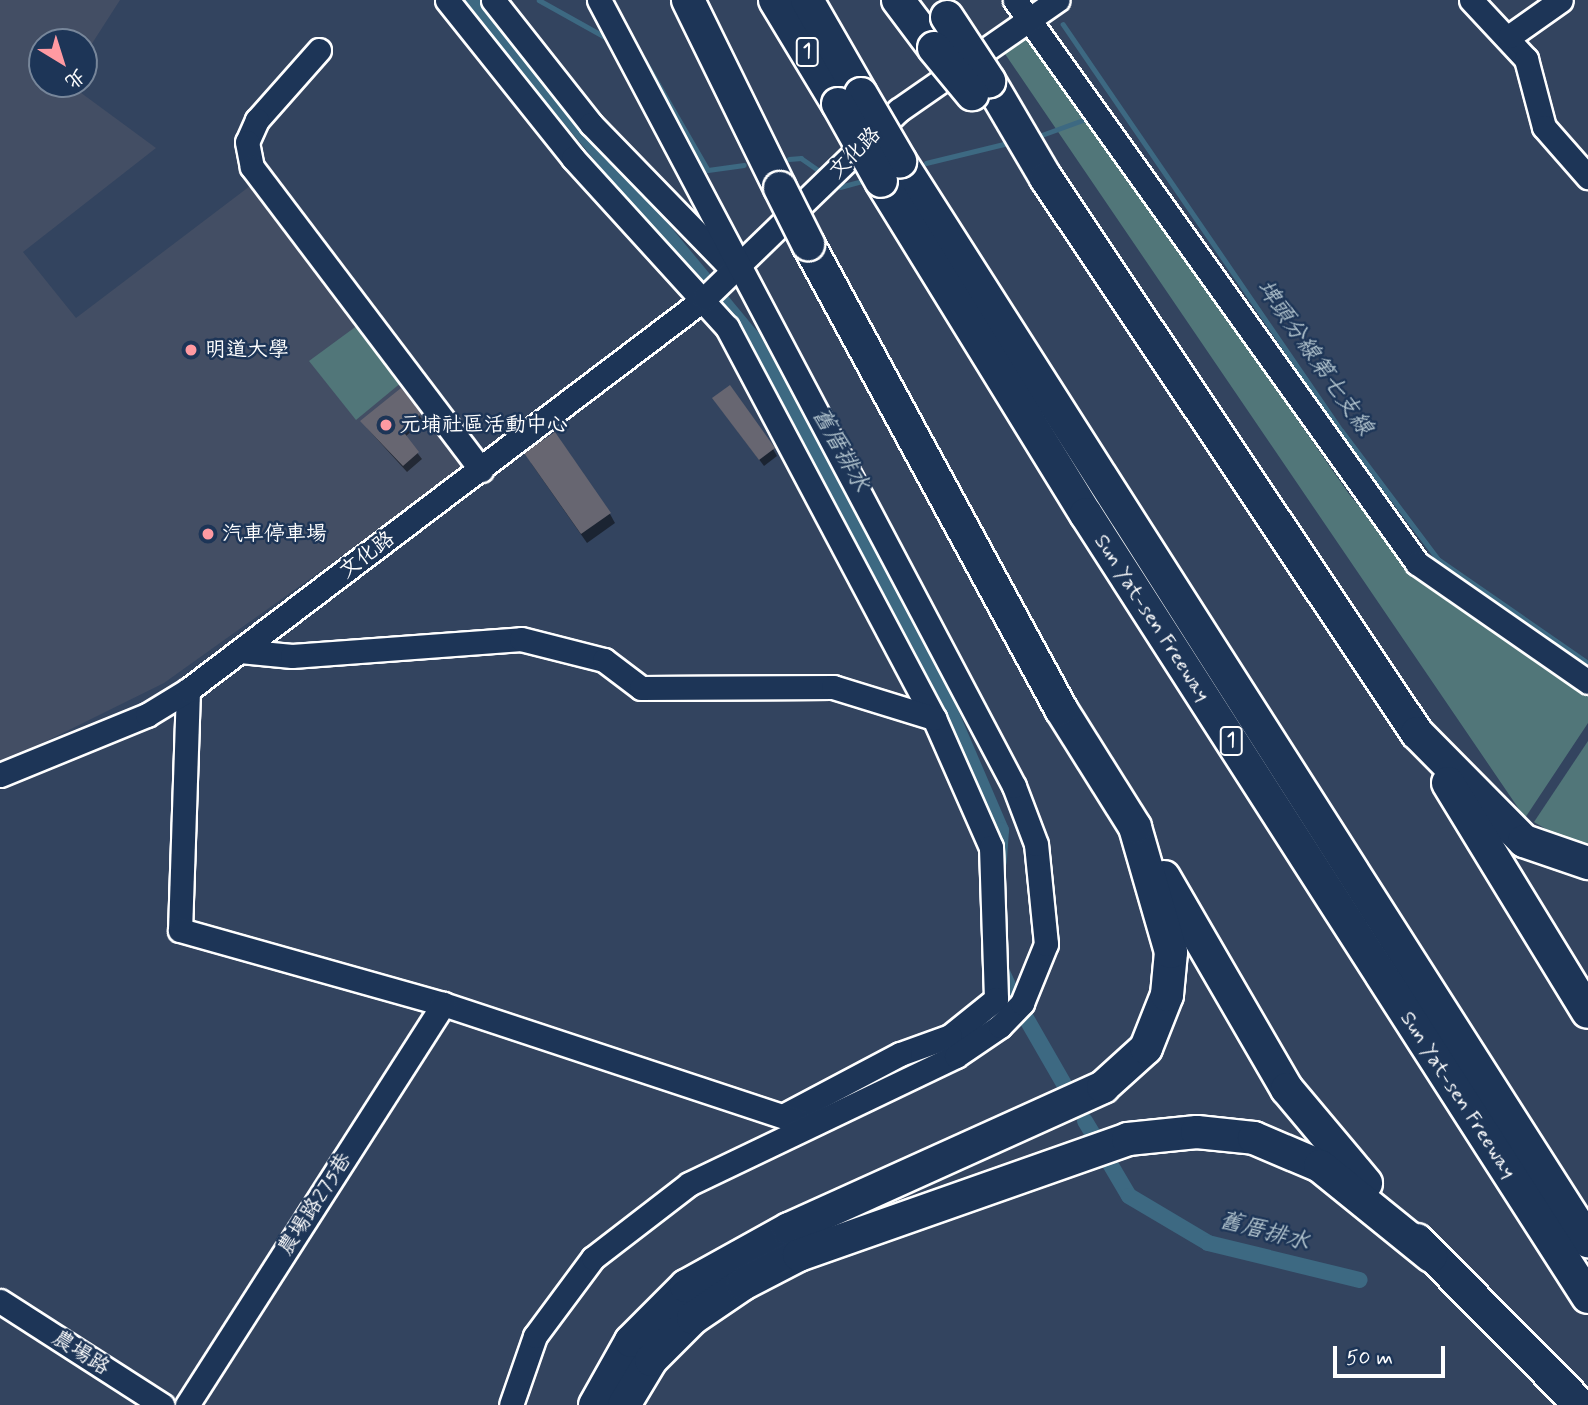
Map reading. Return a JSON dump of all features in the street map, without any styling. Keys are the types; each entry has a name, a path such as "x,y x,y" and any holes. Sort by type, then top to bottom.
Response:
{"highway":[{"path":"678,0 734,99 808,244 1061,709 1135,827 1287,1089 1431,1256 1580,1405"},
{"path":"688,0 734,99"},
{"name":"Sun Yat-sen Freeway","path":"775,0 849,99"},
{"name":"Sun Yat-sen Freeway","path":"807,0 849,99 1086,514 1588,1297"},
{"path":"898,0 934,48 980,88"},
{"path":"941,8 980,88 1046,178 1417,733 1532,912 1588,1012"},
{"name":"Sun Yat-sen Freeway","path":"890,171 1588,1241"},
{"path":"1417,733 1524,841 1588,863"},
{"path":"595,1405 631,1341 686,1286 789,1229 1061,1110 1103,1087 1146,1048 1167,995 1171,952 1135,827"},
{"path":"624,1405 651,1360 693,1318 765,1272 1128,1139 1197,1132 1254,1138 1320,1166 1431,1256"}],"street":[{"path":"447,0 573,158 707,296 727,327 934,718 991,847 996,999 950,1036 900,1054 783,1116"},
{"path":"493,0 591,124 734,271"},
{"path":"511,1405 535,1336 593,1258 689,1184 956,1056 999,1026 1022,1003 1046,944 1046,897 1014,786 734,271 600,0"},
{"path":"1015,0 1417,563 1588,682"},
{"name":"文化路","path":"0,775 147,715 188,690 707,296 899,110 1057,0"},
{"path":"1471,0 1510,36 1536,81 1544,127 1588,177"},
{"path":"1510,36 1561,0"},
{"path":"318,50 257,120 247,142 252,167 481,470"},
{"path":"240,651 292,656 521,639 604,660 641,688 833,687 934,718"},
{"path":"188,690 180,930 443,1004 812,1126"},
{"name":"農場路275巷","path":"187,1405 443,1004"},
{"name":"農場路","path":"0,1301 162,1405"}],"shaded area":[{"name":"明道大學","path":"0,0 120,0 98,34 98,28 28,28 28,98 88,98 156,148 23,252 76,318 250,186 468,466 164,683 0,764"}],"green space":[{"path":"1028,32 1349,494 1397,552 1451,603 1588,691 1588,723 1525,818 1003,51"},
{"path":"358,325 402,382 356,420 309,361"},
{"path":"1588,741 1588,854 1534,822"}],"building":[{"path":"730,385 775,448 759,460 712,398"},
{"name":"元埔社區活動中心","path":"401,388 421,414 402,430 419,452 403,466 360,421"},
{"path":"555,432 611,513 581,534 524,453"}],"waterway":[{"name":"舊厝排水","path":"472,0 752,337 925,653 1001,830 999,862"},
{"path":"539,0 607,38"},
{"name":"埤頭分線第七支線","path":"1063,24 1342,431 1438,559 1588,663"},
{"path":"644,59 708,170 744,165"},
{"path":"1039,136 1083,120"},
{"path":"926,163 1008,143"},
{"path":"789,159 801,158 818,170"},
{"path":"840,187 866,180"},
{"name":"舊厝排水","path":"1000,968 1012,994"},
{"name":"舊厝排水","path":"1026,1018 1064,1084"},
{"name":"舊厝排水","path":"1085,1121 1096,1139"},
{"name":"舊厝排水","path":"1106,1157 1129,1196 1208,1243 1360,1280"}],"place":[{"name":"明道大學","path":"191,350"},
{"name":"元埔社區活動中心","path":"386,425"},
{"name":"汽車停車場","path":"208,534"}]}
